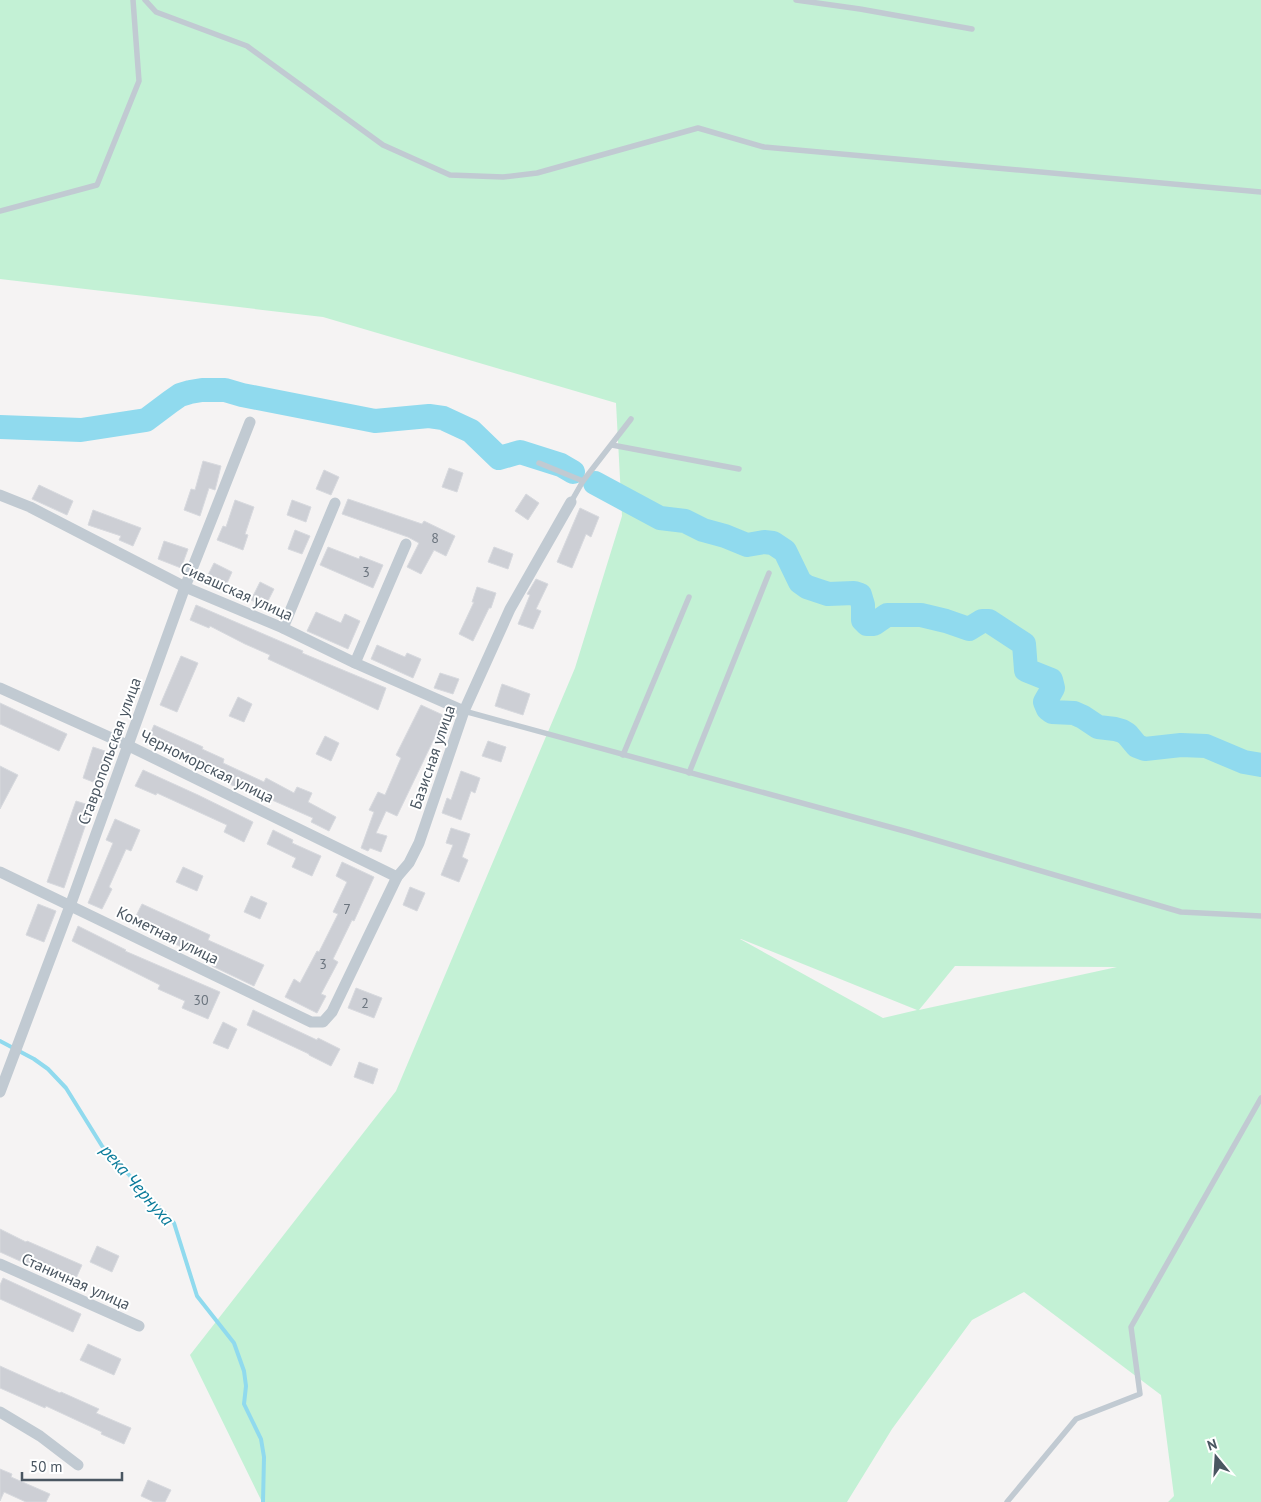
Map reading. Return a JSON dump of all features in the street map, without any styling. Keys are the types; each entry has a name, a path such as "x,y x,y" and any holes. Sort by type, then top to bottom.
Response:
{"street":[{"name":"Ставропольская улица","path":"0,1092 70,906 185,588 250,422"},
{"name":"Сивашская улица","path":"0,495 30,508 185,588 283,628 355,664 464,711"},
{"name":"Базисная улица","path":"323,1022 332,1012 397,876 409,863 419,843 464,711 510,609 571,502"},
{"path":"283,628 336,503"},
{"path":"355,664 406,544"},
{"name":"Черноморская улица","path":"0,688 127,746 397,876"},
{"name":"Кометная улица","path":"0,872 311,1022 323,1022"},
{"name":"Станичная улица","path":"0,1264 139,1326"},
{"path":"0,1412 40,1436 78,1465"}],"lane":[{"path":"0,211 97,184 139,80 134,0"},
{"path":"145,0 156,12 247,46 383,145 450,175 503,177 537,173 698,128 764,147 1261,192"},
{"path":"796,0 860,9 972,29"},
{"path":"571,502 583,481 631,419"},
{"path":"612,445 739,469"},
{"path":"539,463 583,481"},
{"path":"689,772 769,573"},
{"path":"623,755 689,597"},
{"path":"464,711 908,832 1181,912 1261,916"},
{"path":"1007,1502 1076,1419 1140,1394 1131,1327 1261,1098"}],"green space":[{"path":"0,0 1261,0 1261,1502 1168,1502 1174,1496 1161,1395 1024,1292 972,1320 892,1429 847,1502 262,1502 190,1355 396,1091 575,668 622,516 616,403 323,317 0,279","holes":["741,939 917,1010 883,1018","955,966 1117,967 919,1010"]}],"building":[{"path":"203,461 221,466 215,490 209,488 200,516 184,510 191,489 195,490"},
{"path":"449,468 463,473 457,492 442,487"},
{"path":"324,470 339,477 331,495 316,489"},
{"path":"39,485 73,501 67,515 32,499"},
{"path":"526,494 539,503 528,520 515,511"},
{"path":"348,499 422,524 424,521 455,536 446,556 434,550 421,574 407,567 419,543 408,537 342,514"},
{"path":"235,500 254,507 245,534 248,535 243,550 217,540 223,526 226,527"},
{"path":"292,500 311,507 306,522 287,515"},
{"path":"580,508 599,517 591,537 586,534 572,568 557,562"},
{"path":"93,510 141,528 133,546 119,540 121,536 88,525"},
{"path":"295,530 310,536 302,554 288,549"},
{"path":"164,541 188,549 181,568 158,559"},
{"path":"328,547 359,559 360,556 383,565 373,588 320,565"},
{"path":"494,547 513,554 508,569 488,562"},
{"path":"214,563 232,572 224,590 205,581"},
{"path":"536,579 548,584 536,609 541,611 533,629 518,624 530,595 527,594"},
{"path":"260,582 274,589 265,607 251,600"},
{"path":"477,587 496,593 491,608 489,608 473,641 459,634 474,602 472,602"},
{"path":"196,605 303,651 302,653 386,688 378,710 268,659 270,655 210,626 209,628 190,620"},
{"path":"316,612 341,623 345,614 360,621 348,649 307,631"},
{"path":"377,645 405,657 407,653 421,659 413,678 371,659"},
{"path":"181,656 198,663 177,712 160,705"},
{"path":"440,673 459,679 453,694 434,688"},
{"path":"502,684 530,694 523,715 495,706"},
{"path":"238,697 252,704 244,722 229,716"},
{"path":"0,703 67,734 59,751 0,724"},
{"path":"421,705 445,716 397,816 386,811 376,833 387,836 381,852 370,848 368,851 361,848 374,812 369,810 378,792 385,795 401,758 396,755"},
{"path":"154,725 203,747 202,749 224,759 223,763 264,782 266,778 294,793 297,787 312,793 308,802 336,817 329,831 311,822 313,818 272,800 271,803 146,744"},
{"path":"325,736 339,743 331,761 316,754"},
{"path":"488,741 506,747 501,762 482,756"},
{"path":"93,747 111,753 101,785 83,778"},
{"path":"0,766 18,775 0,809"},
{"path":"143,770 253,822 244,842 224,832 227,825 157,793 156,795 135,786"},
{"path":"461,771 480,778 475,793 471,791 461,820 442,813 447,798 451,800"},
{"path":"76,801 92,806 64,888 47,882"},
{"path":"115,819 140,830 131,851 126,849 109,887 112,889 102,909 88,903 113,843 106,840"},
{"path":"451,828 470,834 462,857 468,860 459,882 441,875 453,845 446,843"},
{"path":"273,830 293,840 292,843 321,856 312,876 292,867 296,858 267,844"},
{"path":"342,862 374,877 354,921 352,920 333,959 338,962 321,994 326,996 317,1013 285,997 294,979 300,983 317,951 319,952 338,914 333,912 347,882 336,876"},
{"path":"183,867 203,876 197,891 176,882"},
{"path":"410,887 425,893 417,911 403,905"},
{"path":"251,896 267,903 260,919 244,912"},
{"path":"38,904 56,911 44,942 26,935"},
{"path":"142,904 210,935 208,940 264,965 254,986 212,966 214,962 132,924"},
{"path":"78,926 125,951 220,992 208,1019 182,1008 185,1001 158,989 160,985 72,941"},
{"path":"356,988 382,998 374,1018 348,1008"},
{"path":"253,1010 340,1049 331,1066 247,1025"},
{"path":"223,1022 237,1029 228,1049 213,1043"},
{"path":"359,1062 378,1069 373,1084 354,1077"},
{"path":"0,1229 82,1265 73,1285 0,1252"},
{"path":"97,1246 119,1256 112,1272 90,1262"},
{"path":"3,1278 81,1314 73,1332 0,1299 0,1285"},
{"path":"88,1344 121,1359 114,1375 80,1360"},
{"path":"0,1366 99,1409 96,1413 131,1428 124,1444 46,1406 45,1408 0,1388"},
{"path":"0,1469 12,1474 11,1477 50,1494 46,1502 26,1502 4,1492 0,1501"},
{"path":"148,1480 171,1490 165,1502 154,1502 141,1496"}],"waterway":[{"path":"0,427 81,430 146,420 180,395 202,390 225,390 375,421 429,416 443,418 471,431 499,458 520,452 561,465 573,472"},
{"path":"595,483 660,518 685,521 703,530 747,545 764,542 773,543 785,551 800,582 807,587 828,594 854,593 860,595 863,605 863,620 867,624 874,624 887,615 921,615 969,629 982,621 989,621 1024,644 1026,670 1051,680 1053,688 1045,702 1048,709 1052,712 1074,713 1098,727 1122,731 1137,746 1145,749 1181,745 1206,746 1244,762 1261,765"},
{"name":"река Чернуха","path":"0,1041 34,1059 48,1069 66,1088 102,1146 174,1223 197,1296 234,1343 244,1371 246,1386 244,1404 261,1439 264,1457 263,1502"}]}
